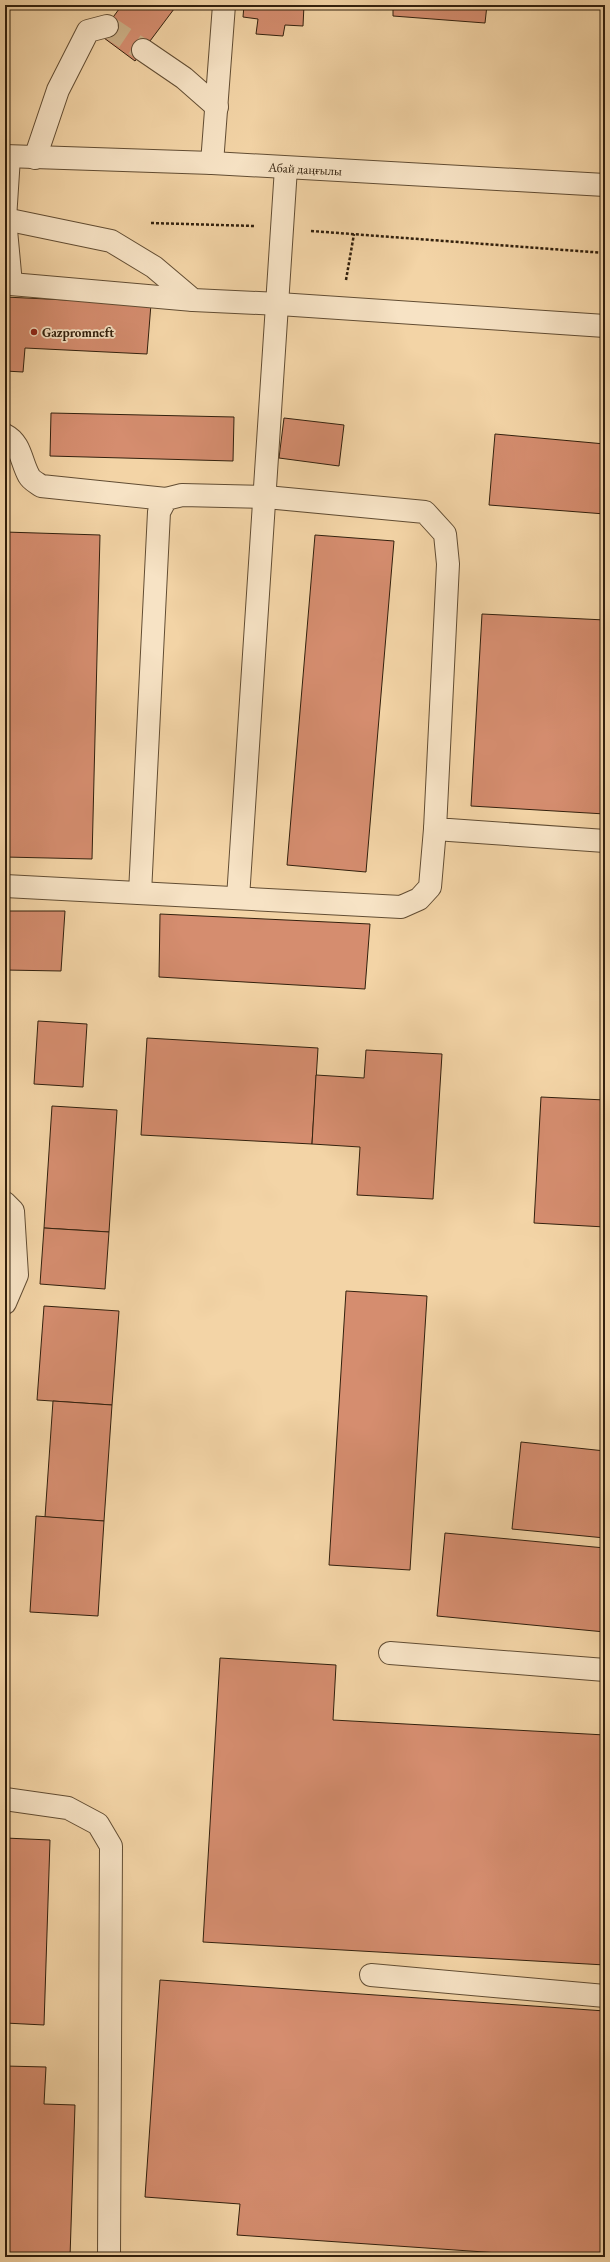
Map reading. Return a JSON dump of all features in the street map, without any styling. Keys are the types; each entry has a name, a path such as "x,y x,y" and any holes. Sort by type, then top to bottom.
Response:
{"street":[{"path":"212,163 224,5"},
{"path":"35,158 58,90 88,31 107,26"},
{"path":"144,50 184,78 216,107"},
{"path":"7,157 5,219 8,283 193,300 279,304 605,326"},
{"name":"Абай даңғылы","path":"7,157 212,163 605,185"},
{"path":"238,898 279,304 286,168"},
{"path":"5,219 111,241 154,267 193,300"},
{"path":"5,436 12,439 21,455 29,477 41,486 166,499 182,495 266,496 425,512 445,534 448,564 435,829 430,887 419,899 401,907 5,886"},
{"path":"140,893 159,512 166,499"},
{"path":"435,829 605,841"},
{"path":"5,1203 13,1211 17,1276 5,1303"},
{"path":"390,1653 605,1670"},
{"path":"5,1799 68,1808 98,1824 111,1846 109,2257"},
{"path":"371,1975 605,1996"}],"path":[{"path":"151,223 255,226"},
{"path":"311,231 605,254"},
{"path":"346,280 354,234"}],"building":[{"path":"122,5 177,5 135,61 100,35"},
{"path":"244,5 304,5 303,26 285,25 283,36 256,34 258,19 243,17"},
{"path":"393,5 487,5 485,23 393,16"},
{"path":"5,297 151,304 147,354 25,348 23,372 5,371"},
{"path":"51,413 234,417 233,461 50,456"},
{"path":"284,418 344,425 339,466 279,458"},
{"path":"495,434 605,444 605,514 489,505"},
{"path":"5,532 100,535 92,859 5,857"},
{"path":"315,535 394,541 366,872 287,865"},
{"path":"482,614 605,620 605,814 471,806"},
{"path":"5,911 65,911 61,971 5,970"},
{"path":"160,914 370,924 365,989 159,977"},
{"path":"38,1021 87,1024 83,1087 34,1084"},
{"path":"147,1038 318,1048 312,1144 141,1135"},
{"path":"366,1050 442,1054 433,1199 357,1195 360,1147 312,1144 316,1075 364,1078"},
{"path":"541,1097 605,1100 605,1227 534,1223"},
{"path":"52,1106 117,1110 109,1232 44,1228"},
{"path":"44,1228 109,1232 105,1289 40,1284"},
{"path":"346,1291 427,1296 410,1570 329,1565"},
{"path":"44,1306 119,1311 112,1405 37,1400"},
{"path":"53,1401 112,1405 104,1521 45,1517"},
{"path":"521,1442 605,1451 605,1538 512,1529"},
{"path":"36,1516 104,1521 98,1616 30,1612"},
{"path":"445,1533 605,1548 605,1632 437,1616"},
{"path":"220,1658 336,1665 333,1720 605,1735 605,1965 203,1942"},
{"path":"5,1838 50,1840 44,2025 5,2023"},
{"path":"160,1980 605,2011 605,2257 557,2257 237,2235 240,2204 145,2197"},
{"path":"5,2066 46,2067 44,2104 75,2105 70,2257 5,2257"}],"tunnel":[{"path":"107,26 143,50"}],"place":[{"name":"Gazpromneft","path":"34,332"}]}
